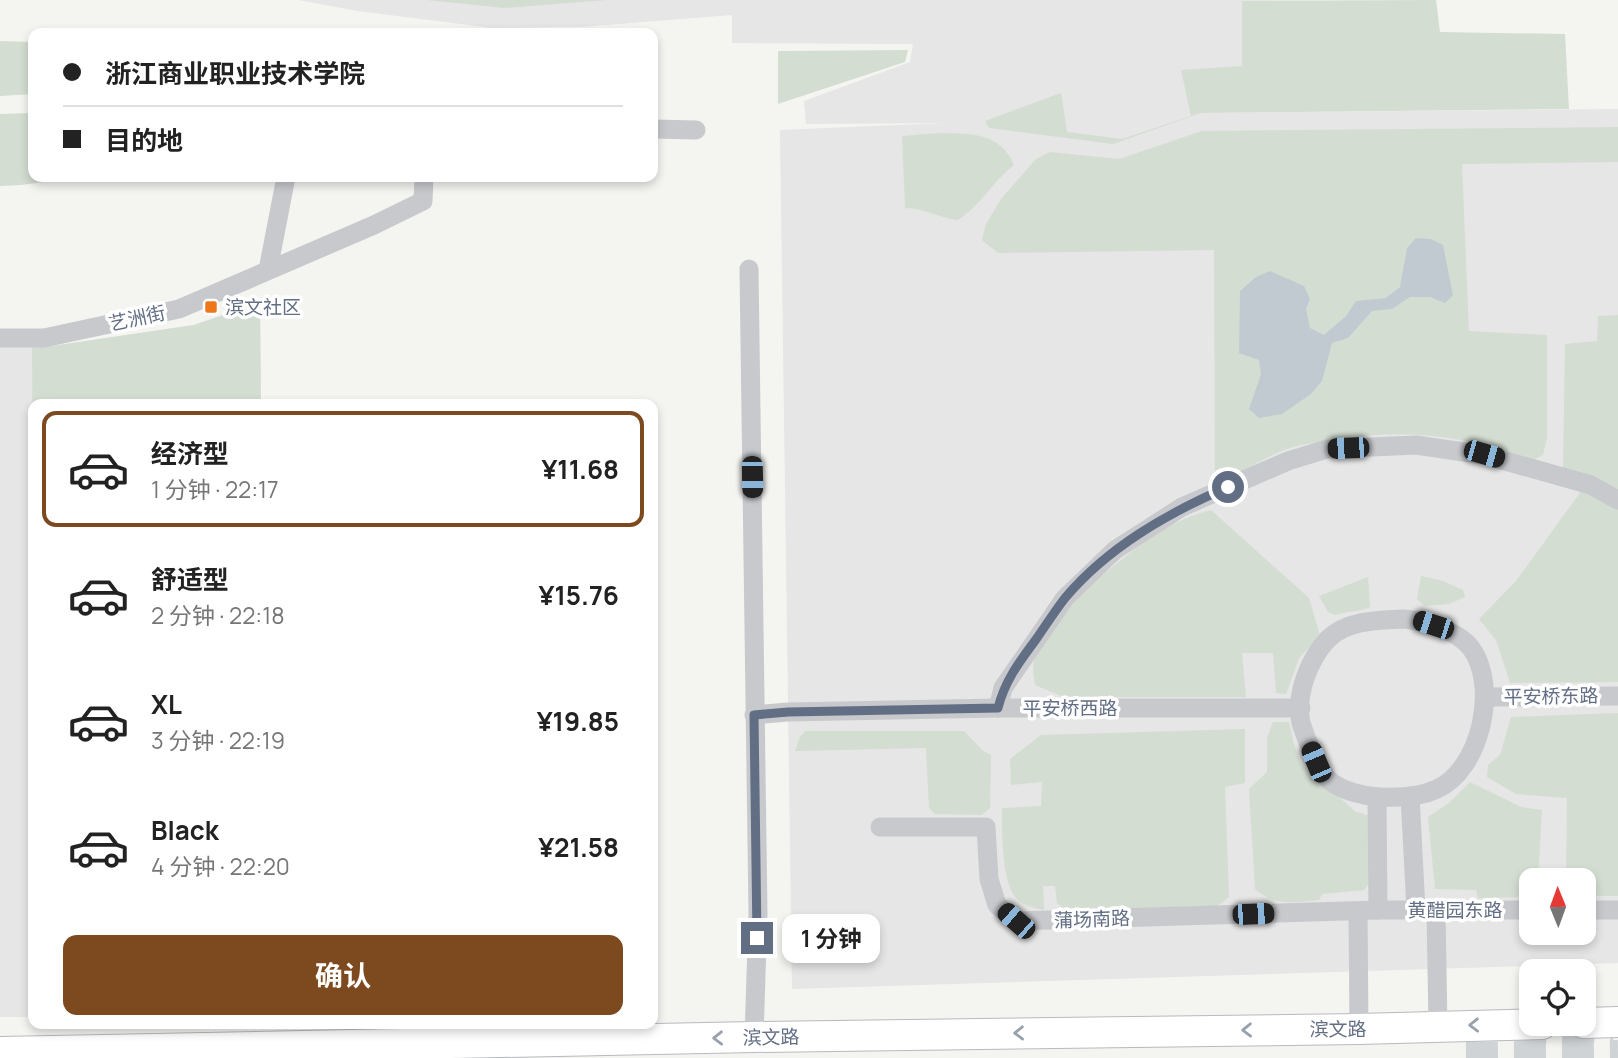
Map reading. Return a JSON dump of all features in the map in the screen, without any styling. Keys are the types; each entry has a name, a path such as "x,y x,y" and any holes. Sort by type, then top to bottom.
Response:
{"main road":[{"path":"1596,1023 1618,1022"},
{"name":"滨文路","path":"0,1052 1519,1024"}],"street":[{"path":"658,129 696,130"},
{"path":"268,270 285,182"},
{"name":"艺洲街","path":"0,338 44,338 179,309 374,225 422,201 424,182"},
{"path":"749,269 758,914 754,1037"},
{"path":"998,708 1003,688 1065,598 1115,550 1182,507 1288,461 1327,449 1416,445 1484,454 1591,485 1618,500"},
{"path":"1378,620 1418,620 1452,634 1470,647 1479,667 1485,697 1480,728 1471,753 1459,771 1438,789 1410,796 1377,797 1359,794 1329,780 1316,762 1307,740 1300,720 1301,708 1303,680 1329,638 1354,625 1378,620"},
{"name":"平安桥东路","path":"1485,697 1618,696"},
{"name":"平安桥西路","path":"754,715 998,708 1301,708"},
{"path":"1410,796 1426,910 1438,1026"},
{"path":"1377,797 1378,910"},
{"name":"蒲场南路","path":"880,827 986,827 989,879 997,905 1016,921 1378,910"},
{"name":"黄醋园东路","path":"1378,910 1519,910"},
{"path":"1596,910 1618,910"},
{"path":"1358,911 1359,1029"}],"shaded area":[{"path":"298,0 1324,0 1242,1 1243,66 1191,116 1201,113 1618,109 1618,963 1596,964 1596,959 1519,959 1519,966 792,989 780,130 946,123 806,124 804,101 910,62 913,44 732,43 732,15 580,27 492,28 358,11"},
{"path":"427,0 607,0 504,8"},
{"path":"1436,0 1440,32 1565,34 1569,109 1201,113 1113,144 989,128 985,121 1061,93 1067,132 1122,139 1191,116 1181,70 1242,66 1242,1"},
{"path":"0,41 28,42 28,94 0,96"},
{"path":"908,50 905,62 778,104 778,51"},
{"path":"28,113 28,182 44,182 0,186 0,114"},
{"path":"1618,127 1618,162 1462,164 1469,331 1547,335 1547,438 1543,455 1531,461 1506,451 1453,439 1426,435 1372,435 1291,448 1215,486 1214,250 998,253 982,240 986,224 1001,199 1036,159 1050,152 1119,159 1202,131"},
{"path":"940,133 973,135 993,141 1008,154 1014,165 958,220 905,208 902,136"},
{"path":"1416,238 1431,239 1443,245 1453,295 1445,303 1430,297 1410,297 1392,309 1372,311 1348,338 1332,343 1322,381 1311,394 1282,414 1259,418 1249,409 1261,374 1259,360 1239,353 1240,291 1256,277 1270,271 1304,286 1310,299 1306,309 1310,328 1324,335 1346,316 1356,301 1386,298 1400,287 1407,248"},
{"path":"260,302 261,399 28,399 28,1017 0,1017 0,347 45,347 194,325"},
{"path":"260,302 261,399 32,399 32,347 194,325"},
{"path":"1618,315 1618,490 1563,468 1565,344 1597,341 1598,316"},
{"path":"1582,490 1618,507 1618,682 1510,683 1496,640 1479,619 1516,581"},
{"path":"1211,510 1309,598 1320,636 1299,658 1286,694 1276,693 1273,653 1242,653 1246,697 1064,697 1035,685 1034,662 1044,638 1093,584 1132,551 1166,528"},
{"path":"1421,576 1443,581 1463,590 1465,597 1449,604 1425,606 1417,599"},
{"path":"1368,577 1370,607 1335,615 1328,612 1319,596"},
{"path":"1618,713 1618,896 1596,896 1596,868 1566,868 1567,798 1516,794 1487,777 1488,765 1500,755 1511,717"},
{"path":"1273,722 1289,722 1301,764 1356,812 1371,816 1369,883 1364,890 1322,894 1319,900 1293,902 1270,899 1255,889 1249,789 1267,772 1267,738"},
{"path":"1245,729 1245,783 1225,787 1229,897 1217,906 1065,910 1057,903 1055,886 1043,886 1044,910 1023,904 1012,892 1005,870 1002,808 1041,806 1042,782 1011,785 1010,759 1041,735"},
{"path":"805,731 964,731 983,751 991,755 990,808 982,815 935,814 929,808 926,748 795,751"},
{"path":"1470,782 1521,807 1542,810 1539,868 1519,868 1519,897 1478,898 1476,890 1435,889 1428,817 1449,803"}],"tunnel":[{"path":"1514,1028 1613,1026"},
{"path":"1466,1058 1618,1056"}],"place":[{"name":"滨文社区","path":"211,307"}],"route":[{"path":"757,938 754,715 998,708 1003,688 1065,598 1115,550 1182,507 1228,487"}]}
